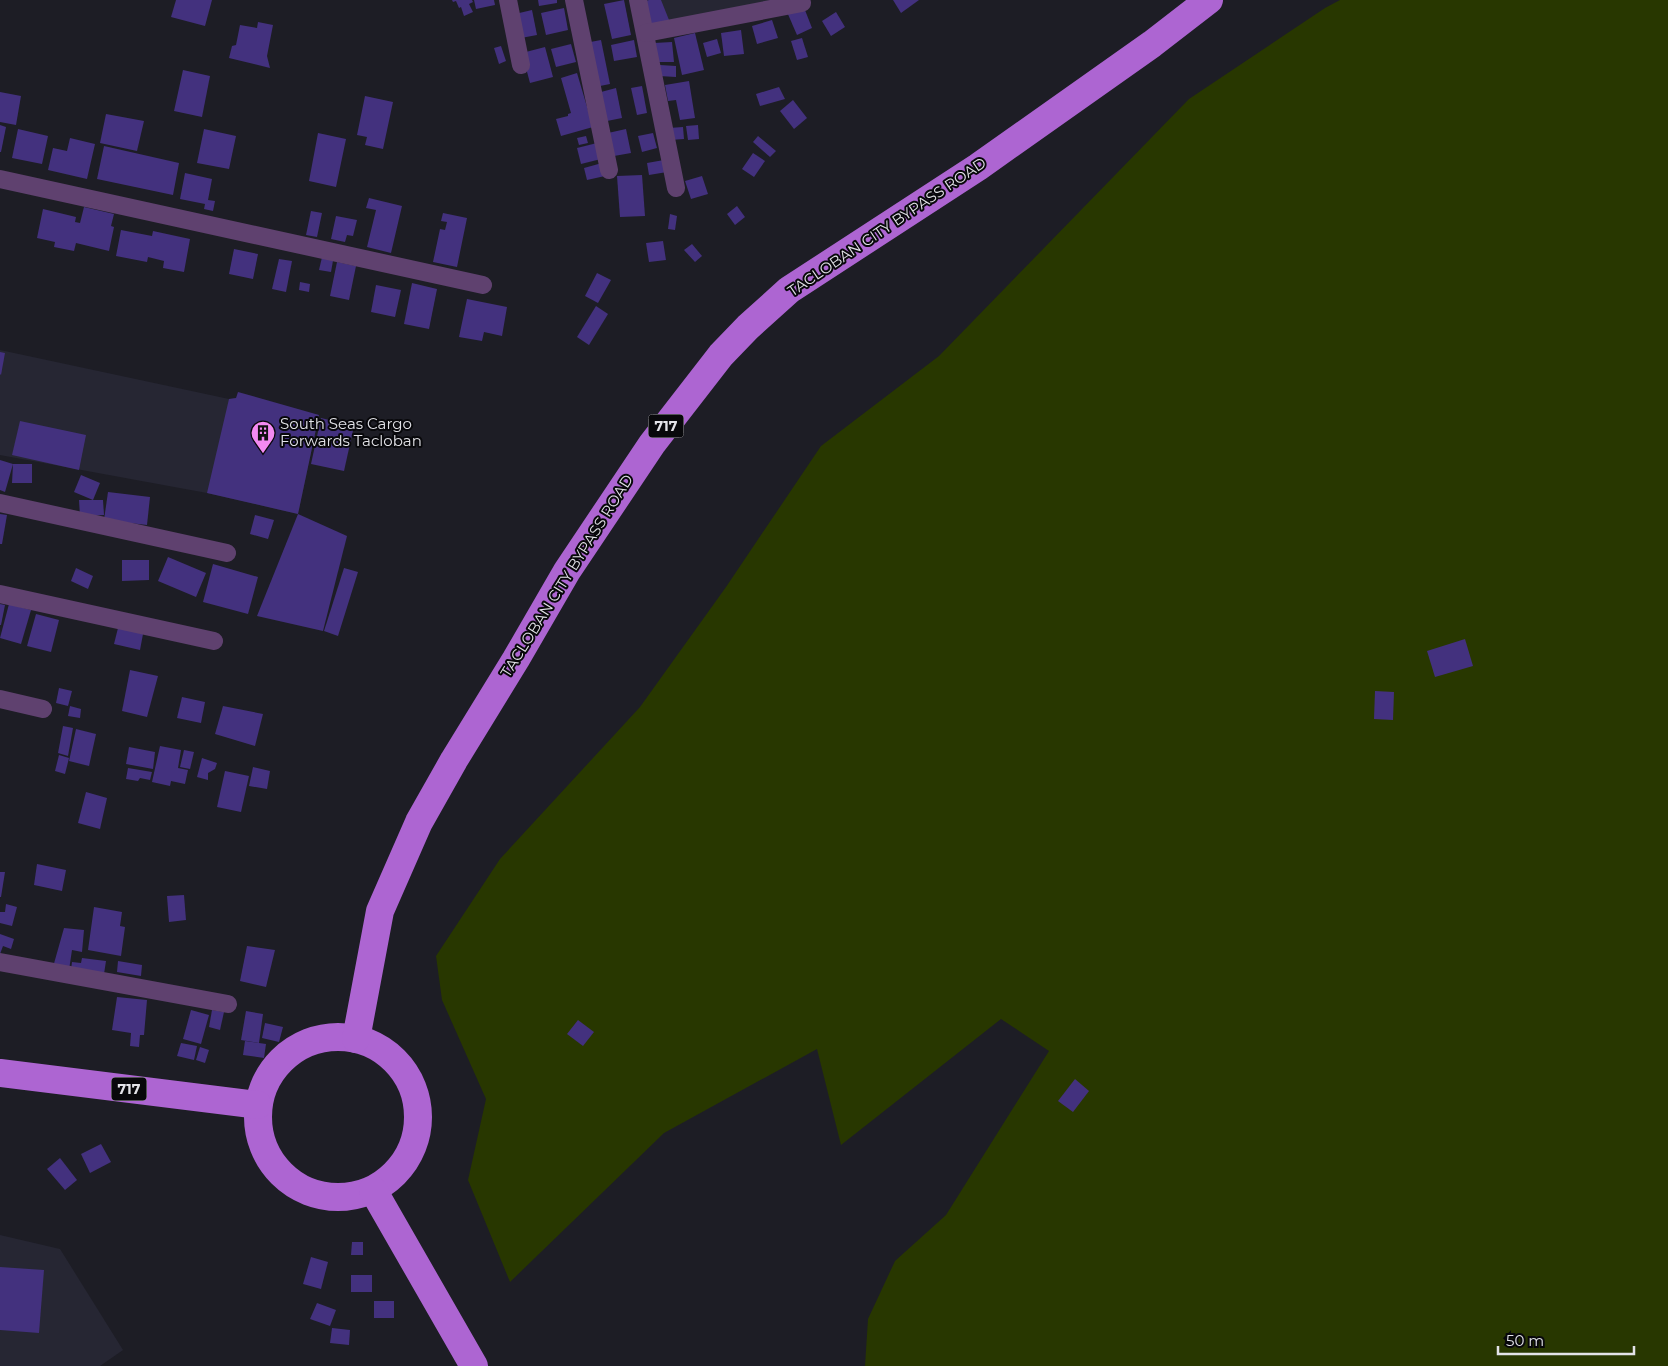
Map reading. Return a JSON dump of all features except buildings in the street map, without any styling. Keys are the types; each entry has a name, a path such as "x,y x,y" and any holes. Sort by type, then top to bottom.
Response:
{"highway":[{"name":"TACLOBAN CITY BYPASS ROAD","path":"356,1039 380,911 419,822 572,563 652,444 721,355 748,327 789,290 978,167 1152,44 1209,0"},
{"path":"330,1037 356,1039 379,1048 398,1064 411,1085 418,1109 417,1133 408,1156 393,1176 373,1190 345,1197 316,1195 290,1182 271,1161 259,1134 258,1105 267,1080 282,1059 304,1044 330,1037"},
{"name":"717","path":"0,1073 258,1105"},
{"path":"373,1190 474,1366"}],"street":[{"path":"508,0 521,64"},
{"path":"574,0 609,170"},
{"path":"638,0 676,188"},
{"path":"646,33 802,3"},
{"path":"0,179 483,285"},
{"path":"0,503 227,553"},
{"path":"0,594 214,641"},
{"path":"0,699 43,709"},
{"path":"0,962 228,1004"}],"shaded area":[{"path":"641,0 786,0 648,31"},
{"path":"0,350 229,399 236,398 319,415 298,514 207,493 0,455"},
{"path":"0,1235 60,1249 123,1350 100,1366 0,1366"}],"green space":[{"path":"1340,0 1668,0 1668,1366 865,1366 868,1319 895,1261 946,1215 1049,1051 1001,1019 841,1145 817,1049 664,1133 510,1282 468,1180 486,1099 442,1000 436,956 500,859 640,707 726,587 821,446 939,356 1189,99 1325,8"}],"place":[{"name":"South Seas Cargo Forwards Tacloban","path":"263,454"}]}
